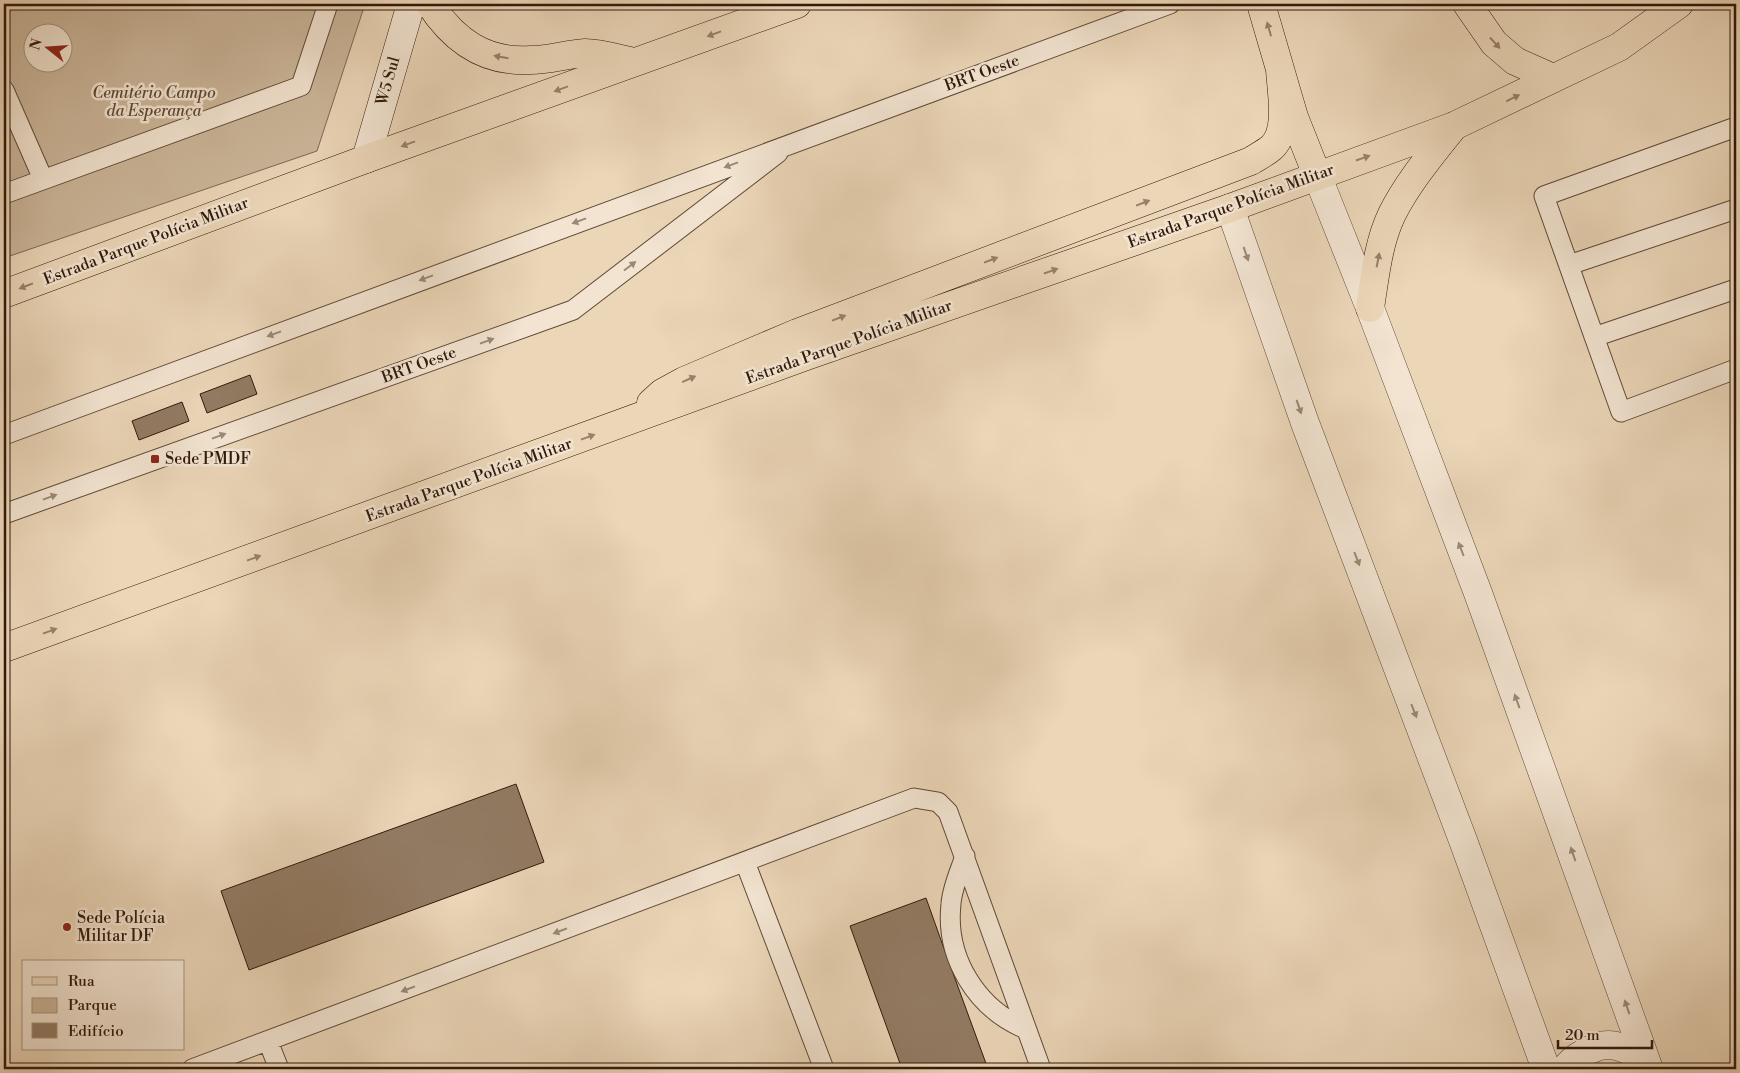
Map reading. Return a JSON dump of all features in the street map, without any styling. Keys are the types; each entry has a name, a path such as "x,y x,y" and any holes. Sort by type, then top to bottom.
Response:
{"main road":[{"path":"430,4 461,42 484,54 530,61 586,53 636,63"},
{"name":"Estrada Parque Polícia Militar","path":"4,294 366,159 796,4"},
{"path":"1261,4 1294,117 1317,175"},
{"path":"1467,4 1494,43 1515,61 1553,78"},
{"name":"Estrada Parque Polícia Militar","path":"4,648 806,356 1230,208 1454,126 1619,47 1679,4"},
{"path":"637,419 662,394 684,381 780,341 1251,161 1272,148 1279,137 1282,125 1280,69"},
{"path":"1370,308 1380,252 1392,215 1418,172 1454,126"}],"street":[{"name":"W5 Sul","path":"366,159 411,4"},
{"path":"1317,175 1370,308 1481,602 1647,1064"},
{"path":"1230,208 1304,423 1464,843 1546,1069"},
{"path":"1565,1069 1569,1063 1585,1053 1608,1045 1623,1048 1647,1064"}],"lane":[{"path":"4,194 301,86 328,4"},
{"name":"BRT Oeste","path":"4,435 1170,4"},
{"path":"4,90 43,179"},
{"path":"1736,127 1544,196 1620,412 1736,368"},
{"name":"BRT Oeste","path":"4,514 573,310 793,142"},
{"path":"1569,266 1736,210"},
{"path":"1594,337 1736,289"},
{"path":"192,1069 914,798 934,801 945,807 965,856 1026,1030 1042,1069"},
{"path":"965,856 950,902 950,932 956,956 972,988 988,1007 1006,1022 1026,1030"},
{"path":"745,862 824,1069"},
{"path":"268,1041 279,1069"}],"green space":[{"name":"Cemitério Campo da Esperança","path":"4,4 365,4 317,151 4,258"}],"building":[{"path":"250,375 257,394 207,413 200,394"},
{"path":"182,402 189,421 139,440 132,421"},
{"path":"516,784 544,862 249,970 221,891"},
{"path":"926,898 988,1069 902,1069 850,926"}],"place":[{"name":"Sede PMDF","path":"155,459"},
{"name":"Sede Polícia Militar DF","path":"67,927"}]}
